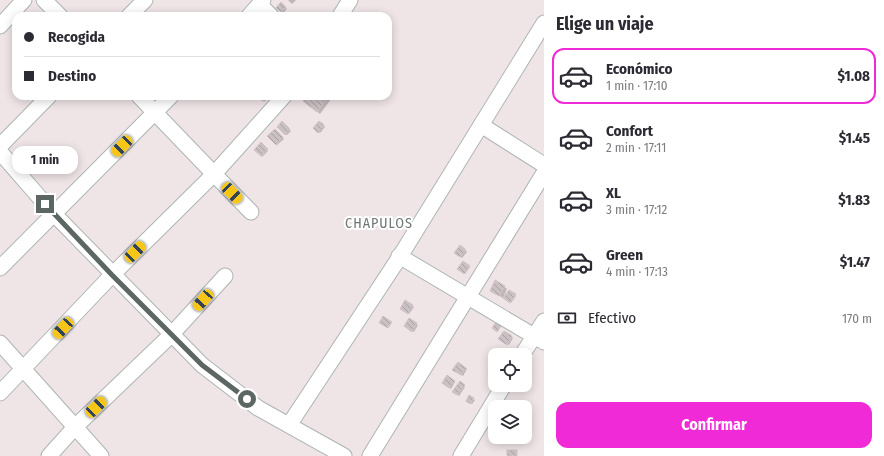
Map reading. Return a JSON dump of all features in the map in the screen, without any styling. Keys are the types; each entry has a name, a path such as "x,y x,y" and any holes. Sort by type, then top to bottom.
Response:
{"street":[{"path":"13,12 24,0"},
{"path":"44,0 56,12"},
{"path":"133,12 145,0"},
{"path":"342,12 350,0"},
{"path":"253,12 262,2 268,12"},
{"path":"0,26 12,13"},
{"path":"289,425 399,256 544,23"},
{"path":"0,146 45,100"},
{"path":"143,100 251,212"},
{"path":"0,268 168,100"},
{"path":"0,393 24,370 112,275 214,174 280,100"},
{"path":"481,125 544,165"},
{"path":"0,152 54,214 112,275 202,365 258,408 344,456"},
{"path":"370,456 544,173"},
{"path":"399,256 467,298 539,339"},
{"path":"49,456 75,427 171,335 224,276"},
{"path":"529,348 539,339 544,321"},
{"path":"0,343 101,456"},
{"path":"461,456 500,392"}],"building":[{"path":"281,2 286,7 281,12 276,8"},
{"path":"304,100 325,100 317,112 303,101"},
{"path":"282,121 290,129 285,135 277,127"},
{"path":"319,121 324,125 318,133 313,128"},
{"path":"275,129 283,137 276,145 267,136"},
{"path":"261,142 268,149 261,156 254,150"},
{"path":"460,245 466,250 460,257 454,253"},
{"path":"463,261 470,266 464,274 457,269"},
{"path":"495,280 505,286 499,296 490,291"},
{"path":"509,290 516,294 510,303 503,298"},
{"path":"405,300 413,305 408,314 400,309"},
{"path":"383,316 392,322 388,328 379,323"},
{"path":"409,318 417,323 412,332 404,326"},
{"path":"496,322 501,326 497,332 492,328"},
{"path":"504,331 512,336 507,345 498,339"},
{"path":"458,362 466,368 461,375 452,370"},
{"path":"447,375 455,381 449,388 442,383"},
{"path":"460,381 465,385 457,395 452,392"},
{"path":"469,395 474,398 470,404 466,401"},
{"path":"507,450 517,450 517,456 507,456"}],"district":[{"name":"CHAPULOS","path":"379,223"}],"route":[{"path":"45,204 112,275 202,365 247,399"}]}
